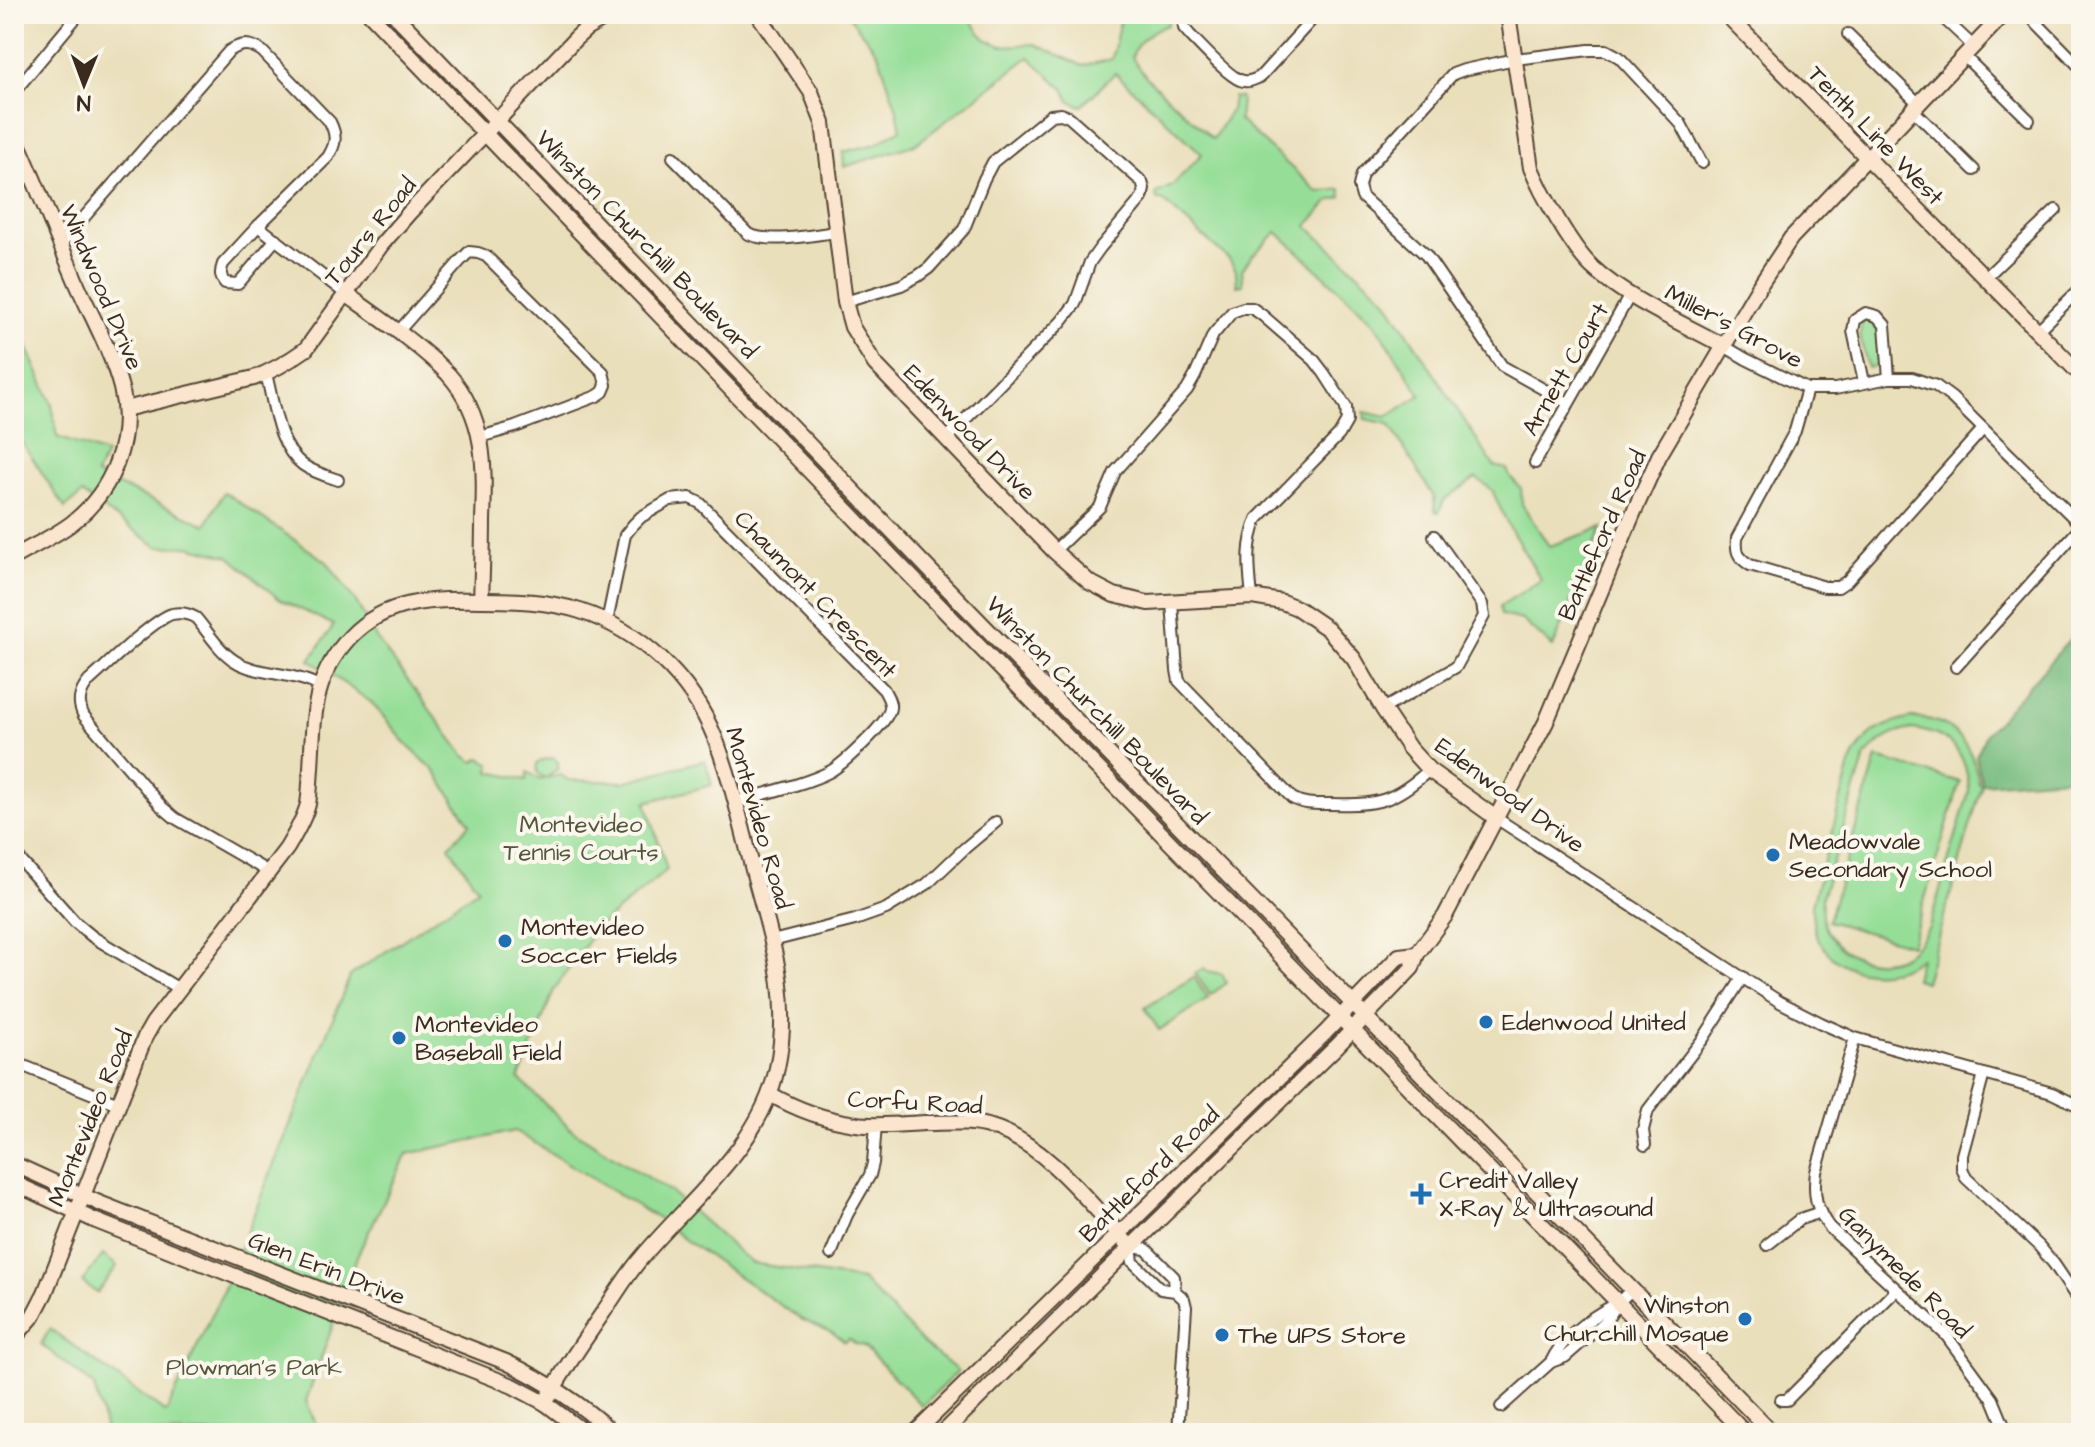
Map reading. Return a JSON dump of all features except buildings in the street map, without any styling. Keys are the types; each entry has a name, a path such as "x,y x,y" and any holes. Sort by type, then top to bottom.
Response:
{"street":[{"path":"14,92 79,14"},
{"name":"Winston Churchill Boulevard","path":"370,14 917,582 1745,1433"},
{"name":"Winston Churchill Boulevard","path":"394,14 935,576 1772,1433"},
{"name":"Tours Road","path":"125,409 266,374 306,349 382,244 576,38 612,14"},
{"name":"Edenwood Drive","path":"758,14 811,92 823,123 845,302 852,327 875,364 1054,551 1089,582 1114,595 1148,603 1252,597 1297,608 1328,629 1354,659 1409,748 1429,770 1496,818 1794,1010 1855,1038 2052,1093 2081,1107"},
{"path":"1183,14 1184,28 1190,35 1241,81 1260,77 1317,14"},
{"name":"Miller's Grove","path":"1508,14 1531,168 1572,242 1588,263 1630,295 1807,389 1835,389 1889,378 1912,378 1936,386 1952,398 2081,526"},
{"path":"1939,14 2029,120"},
{"name":"Battleford Road","path":"943,1433 1353,1030 1412,968 1417,954 1445,916 1546,722 1659,456 1780,253 2004,14"},
{"path":"2028,14 2077,64"},
{"name":"Tenth Line West","path":"1735,17 1867,158 2081,375"},
{"path":"1848,34 1974,170"},
{"path":"60,245 229,51 238,45 252,44 330,122 336,135 335,147 328,157 223,264 221,271 225,283 238,284 243,280 276,239"},
{"path":"1568,403 1502,366 1426,255 1362,197 1359,186 1362,174 1453,74 1515,59 1589,50 1606,50 1619,57 1681,124 1702,163"},
{"path":"845,302 901,285 929,268 964,229 993,162 1051,115 1069,117 1142,182 1142,198 1090,262 1075,304 1047,338 947,438"},
{"name":"Windwood Drive","path":"14,135 20,167 60,245 118,376 125,409 121,451 113,474 102,492 70,525 14,557"},
{"path":"673,157 748,234 756,238 836,232"},
{"path":"1985,278 2056,210"},
{"path":"258,226 431,359 449,375 471,409 480,437 485,472 481,600"},
{"path":"397,333 469,252 478,253 486,256 606,378 606,385 597,396 480,437"},
{"path":"2037,331 2081,288"},
{"name":"Arnett Court","path":"1535,463 1630,295"},
{"path":"1054,551 1100,507 1115,472 1187,390 1213,335 1232,312 1252,308 1314,360 1346,407 1347,421 1339,435 1257,519 1248,551 1252,597"},
{"path":"1864,382 1853,331 1855,320 1866,313 1877,316 1885,325 1889,378"},
{"path":"266,374 283,441 289,451 306,467 338,480"},
{"path":"1807,389 1795,431 1737,538 1736,551 1741,560 1750,565 1825,587 1838,587 1847,581 1983,429"},
{"name":"Chaumont Crescent","path":"607,622 625,535 641,517 670,500 690,498 700,503 884,690 891,710 884,722 831,770 734,802"},
{"path":"1956,667 2081,526"},
{"path":"1383,709 1456,667 1484,616 1482,604 1434,536"},
{"name":"Montevideo Road","path":"14,1338 33,1316 45,1293 145,1037 298,829 307,805 319,686 331,662 352,634 381,614 401,605 424,600 520,600 580,611 633,637 684,682 701,707 723,760 772,941 779,969 783,1020 777,1071 770,1094 752,1128 734,1155 641,1258 545,1403"},
{"path":"1172,603 1179,681 1292,798 1312,804 1366,805 1398,794 1429,770"},
{"path":"269,872 189,828 162,807 84,716 79,698 89,681 163,618 178,613 196,618 235,661 307,679 319,686"},
{"path":"772,941 886,909 927,884 996,822"},
{"path":"14,853 75,922 93,937 179,989"},
{"name":"Battleford Road","path":"915,1433 1341,1017 1399,956 1417,954"},
{"path":"1645,1145 1643,1130 1648,1110 1703,1039 1743,977"},
{"name":"Ganymede Road","path":"1855,1038 1816,1172 1814,1186 1818,1213 1829,1227 1946,1335 1993,1399 2007,1433"},
{"path":"14,1062 118,1104"},
{"path":"1984,1074 1962,1155 1966,1178 2039,1246 2081,1304"},
{"name":"Corfu Road","path":"770,1094 790,1106 858,1124 971,1123 1001,1131 1021,1140 1046,1158 1131,1247"},
{"path":"831,1254 847,1215 870,1175 876,1124"},
{"name":"Glen Erin Drive","path":"14,1164 82,1196 506,1362 554,1386 613,1433"},
{"name":"Glen Erin Drive","path":"14,1183 76,1213 478,1370 545,1403 585,1433"},
{"path":"1767,1245 1800,1219 1818,1213"},
{"path":"1175,1291 1174,1277 1146,1249 1131,1247 1133,1262 1161,1289 1175,1291 1184,1299 1178,1433"},
{"path":"1501,1407 1551,1362 1565,1357 1606,1321 1632,1289"},
{"path":"1781,1400 1787,1400 1896,1290"}],"green space":[{"path":"847,14 966,14 985,39 1002,46 1035,44 1083,66 1112,59 1121,14 1168,16 1168,25 1146,36 1132,57 1147,78 1213,139 1231,110 1233,97 1241,98 1239,120 1318,192 1341,189 1342,197 1329,201 1307,226 1385,298 1494,466 1507,469 1521,488 1522,504 1549,546 1602,528 1553,647 1522,620 1501,615 1500,606 1541,580 1508,525 1492,490 1476,478 1444,500 1439,512 1435,511 1434,497 1389,424 1365,419 1364,412 1387,417 1421,395 1373,321 1277,232 1251,257 1242,270 1243,285 1237,286 1236,271 1230,260 1162,200 1157,200 1156,193 1172,186 1202,154 1115,73 1082,106 1069,101 1065,90 1029,57 916,144 844,167 843,152 876,144 901,129 878,53"},
{"path":"14,317 52,404 57,437 106,454 96,475 206,525 224,492 327,562 358,605 376,638 464,755 474,762 480,758 491,764 490,772 526,780 528,772 540,780 561,775 568,780 624,782 705,760 712,785 646,802 667,870 597,928 554,990 519,1079 572,1130 671,1192 751,1263 862,1280 925,1345 958,1371 922,1406 864,1346 849,1339 845,1342 833,1333 801,1319 663,1222 515,1131 407,1154 358,1254 306,1401 320,1433 106,1433 94,1386 41,1344 50,1329 166,1413 222,1293 350,976 478,889 449,846 470,824 434,770 408,746 372,703 310,660 334,625 279,599 229,556 188,546 158,547 82,494 65,508 14,430"},
{"path":"1864,320 1877,323 1882,366 1868,368 1861,337"},
{"path":"2081,627 2081,777 1982,784 1976,756 1986,734"},
{"path":"1927,719 1950,728 1966,746 1982,785 1925,982 1915,979 1920,958 1895,970 1881,972 1853,969 1840,962 1820,942 1813,920 1812,905 1850,765 1867,738 1900,721","holes":["1912,729 1937,735 1954,747 1965,766 1969,791 1929,927 1904,955 1892,960 1866,960 1854,956 1833,940 1822,916 1822,897 1865,757 1892,735"]},
{"path":"553,758 558,762 558,769 546,778 538,773 537,764"},
{"path":"1877,758 1960,782 1911,945 1828,921"},
{"path":"1204,968 1222,974 1227,983 1210,995 1195,973"},
{"path":"1194,977 1208,999 1159,1030 1145,1008"},
{"path":"103,1255 117,1266 97,1293 82,1282"}],"place":[{"name":"Meadowvale Secondary School","path":"1773,855"},
{"name":"Montevideo Soccer Fields","path":"505,941"},
{"name":"Edenwood United","path":"1486,1022"},
{"name":"Montevideo Baseball Field","path":"399,1038"},
{"name":"Credit Valley X-Ray & Ultrasound","path":"1421,1194"},
{"name":"Winston Churchill Mosque","path":"1745,1319"},
{"name":"The UPS Store","path":"1222,1335"}],"park label":[{"name":"Montevideo Tennis Courts","path":"581,838"},
{"name":"Plowman's Park","path":"254,1367"}]}
